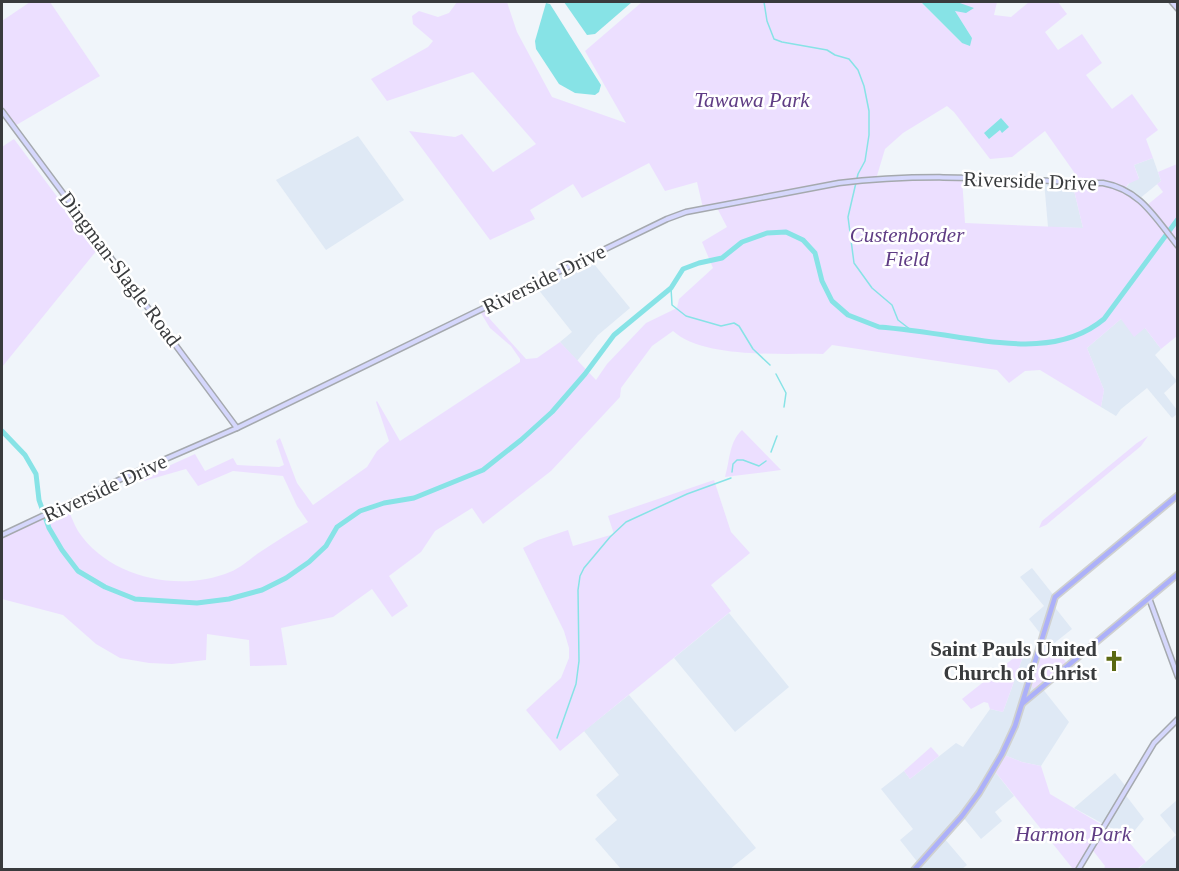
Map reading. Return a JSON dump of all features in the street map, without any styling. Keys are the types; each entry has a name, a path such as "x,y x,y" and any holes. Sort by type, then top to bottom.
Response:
{"main road":[{"path":"1172,2 1178,9"},
{"name":"Dingman-Slagle Road","path":"2,111 237,428"},
{"name":"Riverside Drive","path":"2,535 138,471 237,428 667,219 686,212 864,180 957,178 1103,183 1125,189 1138,198 1177,246"},
{"path":"914,870 944,838 979,794 1002,754 1016,726 1055,597 1178,495"},
{"path":"1023,703 1178,574"},
{"path":"1149,598 1178,676"},
{"path":"1031,677 1032,687 1036,690 1042,688"},
{"path":"1078,870 1154,743 1178,719"}],"shaded area":[{"path":"358,136 404,200 326,250 276,180"},
{"path":"1153,158 1161,181 1139,199 1125,189 1131,181 1139,178 1134,165"},
{"path":"1044,181 1072,182 1083,228 1048,227"},
{"path":"589,258 630,308 598,335 577,361 560,342 572,332 534,284"},
{"path":"1121,319 1145,328 1161,349 1155,355 1177,381 1164,393 1177,410 1177,414 1172,418 1147,388 1121,409 1116,416 1101,407 1104,390 1087,348"},
{"path":"1032,568 1055,597 1053,605 1072,629 1038,656 1043,637 1029,619 1044,606 1020,577"},
{"path":"729,613 789,687 735,732 674,658"},
{"path":"1025,651 1035,664 1042,688 1069,722 1041,766 1002,754 993,769 1014,796 995,812 1002,821 981,839 962,816 944,838 967,865 962,869 914,869 919,864 900,840 913,829 881,789 904,771 910,779 956,743 963,747 990,709 1003,712"},
{"path":"629,695 756,848 730,869 621,869 595,839 617,820 596,795 619,775 584,731"},
{"path":"1115,773 1127,788 1124,793 1144,819 1127,840 1122,834 1074,808"},
{"path":"1177,800 1177,869 1137,870 1176,835 1160,815"}],"green space":[{"path":"30,2 50,2 100,76 13,127 2,111 2,21"},
{"path":"457,2 507,2 517,32 552,97 626,123 585,51 642,2 921,2 962,43 972,38 954,10 964,6 957,2 997,2 994,15 1011,17 1029,2 1058,2 1067,14 1045,32 1058,50 1082,34 1102,63 1086,75 1112,109 1132,94 1158,130 1146,139 1153,158 1134,165 1139,179 1128,184 1125,189 1146,206 1163,192 1157,184 1161,181 1158,172 1177,164 1177,336 1161,349 1145,328 1134,337 1121,319 1087,348 1104,390 1101,407 1040,370 1025,371 1009,383 997,370 832,345 823,354 765,354 723,350 687,340 673,331 652,346 621,388 620,397 551,471 483,524 472,508 435,531 421,552 389,576 408,606 392,617 372,589 333,617 281,628 287,665 250,666 249,640 207,634 206,660 172,664 120,658 96,644 63,615 2,599 2,535 66,506 78,531 91,547 126,570 168,581 189,581 210,578 234,570 308,522 297,506 283,476 233,471 198,486 186,469 144,481 142,478 195,454 205,471 233,458 237,465 279,467 284,465 276,441 280,438 297,483 313,505 367,467 377,451 389,441 377,401 400,441 520,362 511,346 490,328 479,310 520,291 525,297 488,313 489,318 526,359 537,358 560,342 596,380 607,364 646,323 677,308 679,299 713,268 702,242 727,227 716,206 703,208 697,182 665,191 649,163 582,198 573,184 530,210 535,219 490,240 409,131 455,137 462,134 493,172 536,144 473,72 387,101 371,79 428,47 433,41 413,24 412,16 419,11 438,17 449,13","holes":["947,106 990,159 1012,157 1045,131 1081,182 1072,182 1083,228 965,223 962,178 876,179 885,149 903,133"]},
{"path":"14,139 97,250 2,367 2,147"},
{"path":"742,430 781,470 725,477 732,446"},
{"path":"1148,436 1141,446 1046,525 1039,528 1042,521"},
{"path":"714,480 731,532 750,553 711,585 731,611 560,751 526,710 561,678 569,658 569,648 564,631 523,548 538,540 568,530 573,546 614,534 608,516"},
{"path":"1052,644 1069,666 1036,690 1031,686 1034,667 1042,653"},
{"path":"1025,651 1003,712 990,709 988,703 984,702 971,709 962,699"},
{"path":"931,747 939,756 910,779 904,771"},
{"name":"Harmon Park","path":"1002,754 1041,766 1050,794 1122,834 1146,862 1137,869 1104,869 1105,866 1091,848 1078,869 1073,869 993,769"}],"water":[{"path":"564,2 632,2 595,34 587,35"},
{"path":"921,2 957,2 974,8 966,13 955,11 972,38 970,46 962,43"},
{"path":"546,3 550,4 601,85 599,92 595,95 575,93 559,84 536,49 535,41"},
{"path":"1001,118 1009,127 1002,133 1000,130 989,139 984,133"}],"waterway":[{"path":"764,2 767,21 774,39 827,50 849,59 858,70 869,111 869,135 865,161 858,174 848,217 854,263 872,288 892,305 898,320 911,330"},
{"path":"2,431 25,455 36,474 39,500 49,528 78,571 105,587 135,599 197,603 229,599 262,590 286,578 309,562 326,546 337,527 360,511 384,503 414,498 483,470 552,412 585,374 614,335 671,288 683,269 722,258 742,242 767,233 786,232 803,240 815,253 822,281 832,301 848,315 879,327 995,342 1033,344 1070,338 1104,319 1178,219"},
{"path":"671,288 672,305 686,316 721,326 734,323 739,326 753,349 770,365"},
{"path":"776,374 786,393 784,407"},
{"path":"771,452 777,436"},
{"path":"732,472 733,464 737,460 759,466 766,461"},
{"path":"557,738 576,684 579,661 578,590 584,568 626,522 687,494 731,478"}],"place":[{"name":"Saint Pauls United Church of Christ","path":"1114,661"}],"park label":[{"name":"Tawawa Park","path":"752,100"},
{"name":"Custenborder Field","path":"907,247"}]}
